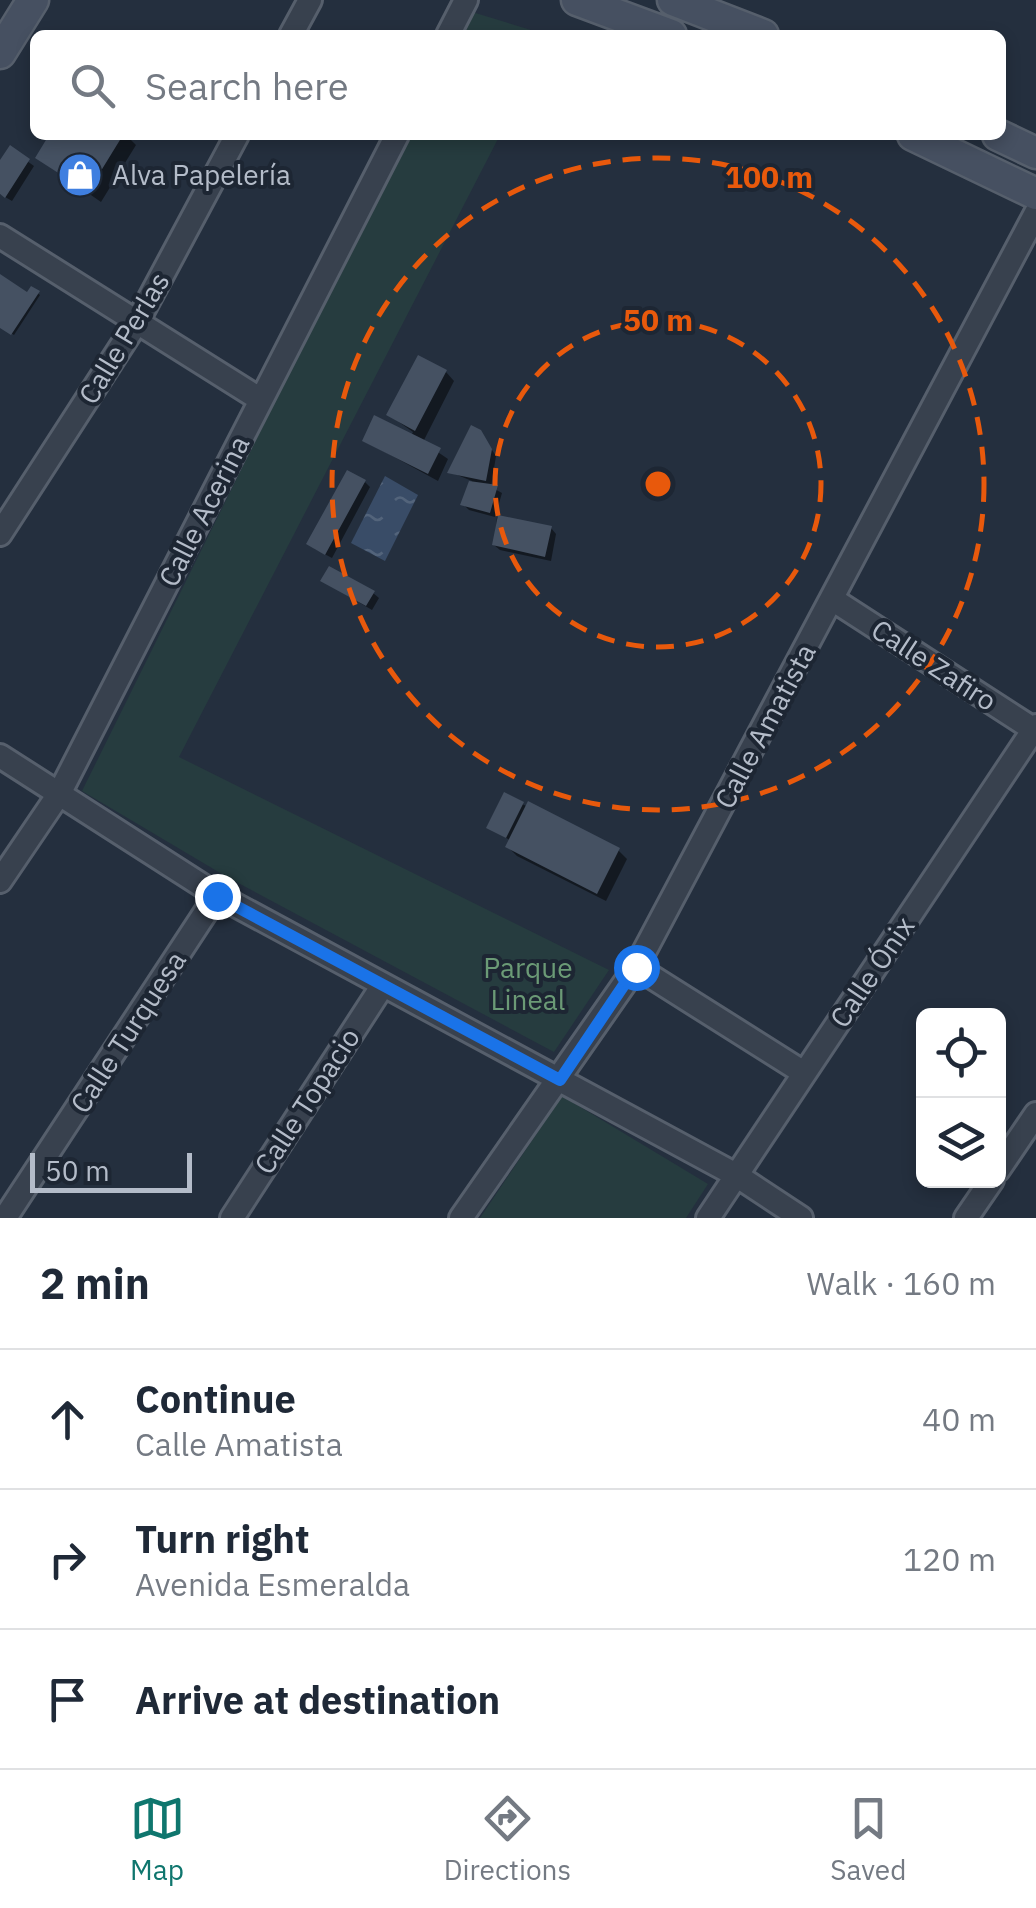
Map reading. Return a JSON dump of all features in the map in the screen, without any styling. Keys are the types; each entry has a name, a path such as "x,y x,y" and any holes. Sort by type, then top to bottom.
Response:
{"street":[{"path":"294,30 310,0"},
{"path":"451,30 466,0"},
{"path":"577,0 658,30"},
{"path":"673,0 750,30"},
{"path":"0,53 19,14"},
{"path":"1006,139 1036,152"},
{"name":"Calle Perlas","path":"0,534 137,322 234,140"},
{"name":"Calle Acerina","path":"0,880 59,794 394,140"},
{"path":"923,140 1036,194"},
{"name":"Calle Amatista","path":"461,1218 636,967 1036,213"},
{"path":"0,236 262,400"},
{"name":"Calle Zafiro","path":"832,599 1035,729"},
{"name":"Calle Ónix","path":"708,1218 1035,729"},
{"path":"0,756 217,896 736,1175 801,1218"},
{"name":"Calle Turquesa","path":"5,1218 217,896"},
{"path":"636,967 804,1074"},
{"name":"Calle Topacio","path":"232,1218 383,985"},
{"path":"1006,1158 1036,1114"},
{"path":"966,1218 987,1188"}],"green space":[{"path":"469,11 531,30 460,30"},
{"name":"Parque Lineal","path":"405,140 497,140 179,757 609,970 554,1052 227,877 82,791"},
{"path":"562,1096 708,1184 686,1218 480,1218"}],"water":[{"path":"385,476 418,495 385,561 351,543"}],"building":[{"name":"Alva Papelería","path":"46,140 120,140 88,192 35,158"},
{"path":"10,145 30,159 5,198 0,194 0,160"},
{"path":"0,274 27,292 31,286 40,291 11,335 0,328"},
{"path":"418,355 447,370 415,431 386,415"},
{"path":"374,415 441,448 428,474 362,441"},
{"path":"471,425 481,430 492,449 486,481 447,473"},
{"path":"347,470 366,480 325,555 306,544"},
{"path":"469,481 498,485 490,513 460,505"},
{"path":"498,515 552,526 545,557 492,545"},
{"path":"329,566 375,591 366,606 320,581"},
{"path":"504,792 524,802 506,838 486,828"},
{"path":"528,801 620,848 597,894 505,847"}],"place":[{"name":"Alva Papelería","path":"80,175"}],"route":[{"path":"217,896 560,1080 636,967"}]}
